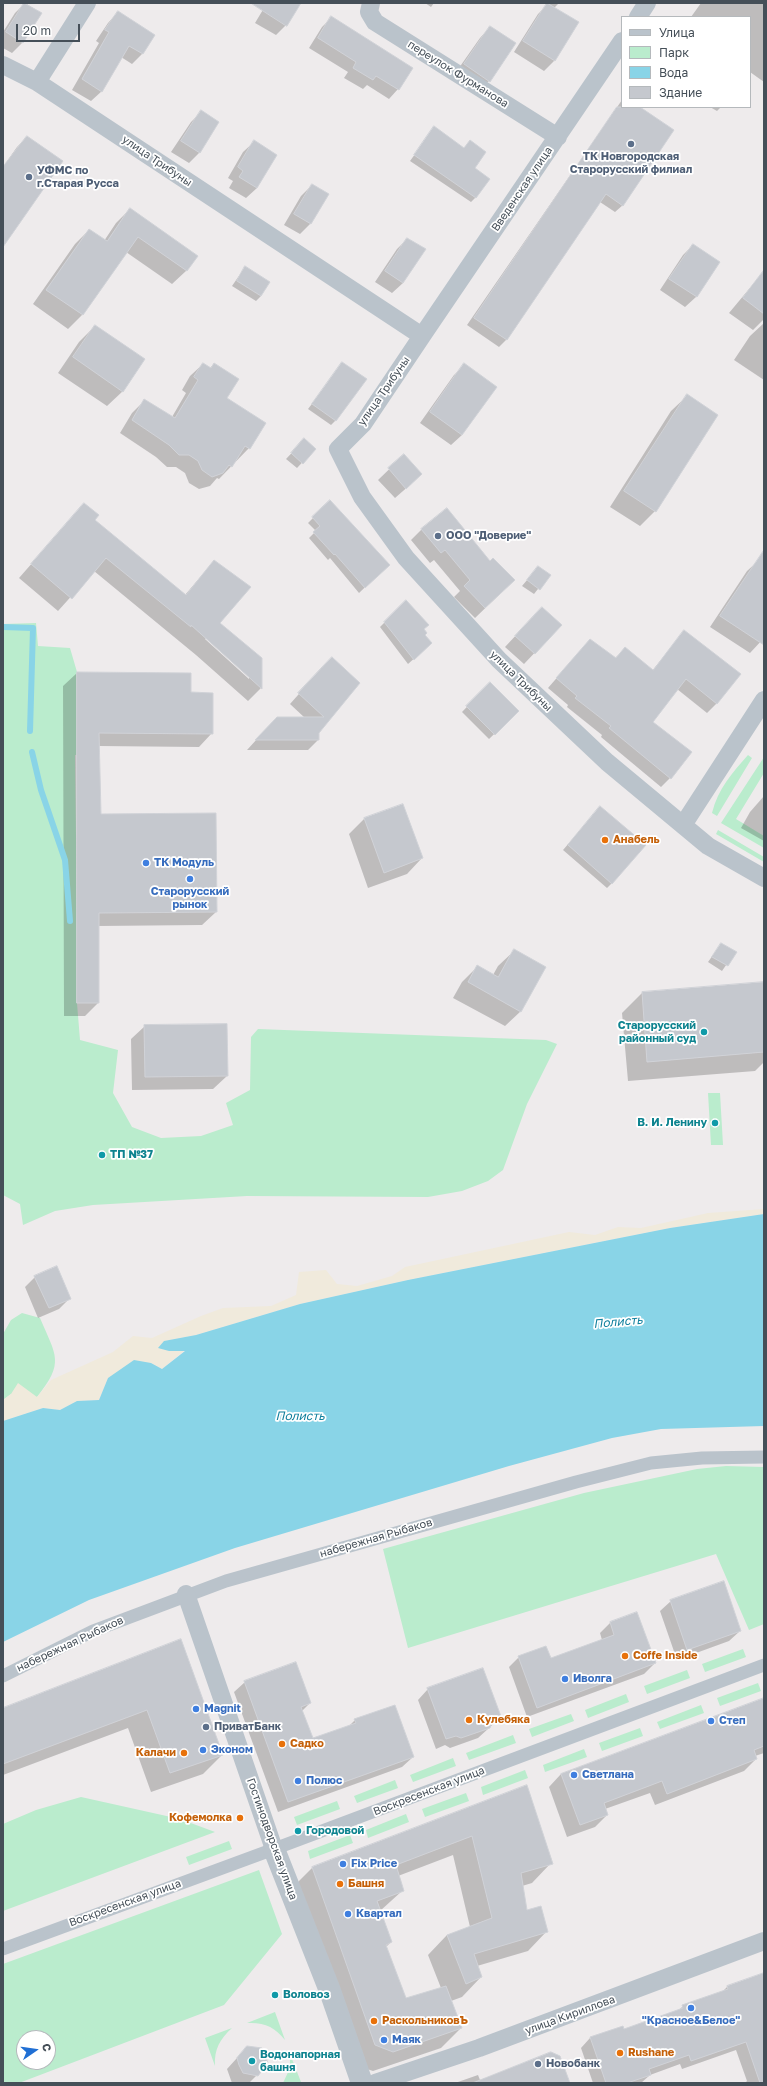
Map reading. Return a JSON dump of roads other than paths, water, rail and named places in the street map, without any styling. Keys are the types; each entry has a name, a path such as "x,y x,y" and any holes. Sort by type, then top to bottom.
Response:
{"street":[{"path":"38,82 87,3"},
{"name":"переулок Фурманова","path":"372,3 370,12 375,22 558,137"},
{"path":"639,16 647,3"},
{"name":"Введенская улица","path":"422,336 621,42"},
{"name":"улица Трибуны","path":"3,65 38,82 422,336 363,424 338,449 362,497 406,558 499,660 607,762 708,846 764,878"},
{"path":"683,825 764,700"},
{"name":"набережная Рыбаков","path":"3,1676 93,1631 186,1594 234,1579 604,1475 651,1464 677,1460 764,1457"},
{"name":"Гостинодворская улица","path":"186,1594 274,1849 330,1991 362,2083"},
{"name":"Воскресенская улица","path":"3,1949 764,1665"},
{"name":"улица Кириллова","path":"375,2083 479,2048 764,1941"}],"water":[{"name":"Полисть","path":"764,1214 764,1426 661,1429 612,1438 509,1466 235,1548 89,1600 3,1642 3,1421 43,1408 60,1410 77,1401 99,1400 108,1378 134,1360 151,1363 162,1369 185,1351 169,1351 158,1348 164,1341 196,1335 300,1304 408,1280 670,1228"}],"waterway":[{"path":"3,627 33,628 30,731"},
{"path":"32,752 41,790 65,860 70,921"}],"place":[{"name":"ТК Новгородская Старорусский филиал","path":"631,144"},
{"name":"УФМС по г.Старая Русса","path":"29,177"},
{"name":"ООО \"Доверие\"","path":"438,536"},
{"name":"Анабель","path":"605,840"},
{"name":"ТК Модуль","path":"146,863"},
{"name":"Старорусский рынок","path":"190,879"},
{"name":"Старорусский районный суд","path":"704,1032"},
{"name":"В. И. Ленину","path":"715,1123"},
{"name":"ТП №37","path":"102,1155"},
{"name":"Coffe Inside","path":"625,1656"},
{"name":"Иволга","path":"565,1679"},
{"name":"Magnit","path":"196,1709"},
{"name":"Кулебяка","path":"469,1720"},
{"name":"Степ","path":"711,1721"},
{"name":"ПриватБанк","path":"206,1727"},
{"name":"Садко","path":"282,1744"},
{"name":"Эконом","path":"203,1750"},
{"name":"Калачи","path":"184,1753"},
{"name":"Светлана","path":"574,1775"},
{"name":"Полюс","path":"298,1781"},
{"name":"Кофемолка","path":"240,1818"},
{"name":"Городовой","path":"298,1831"},
{"name":"Fix Price","path":"343,1864"},
{"name":"Башня","path":"340,1884"},
{"name":"Квартал","path":"348,1914"},
{"name":"Воловоз","path":"275,1995"},
{"name":"\"Красное&Белое\"","path":"691,2008"},
{"name":"РаскольниковЪ","path":"374,2021"},
{"name":"Маяк","path":"384,2040"},
{"name":"Rushane","path":"620,2053"},
{"name":"Водонапорная башня","path":"252,2061"},
{"name":"Новобанк","path":"538,2064"}]}
